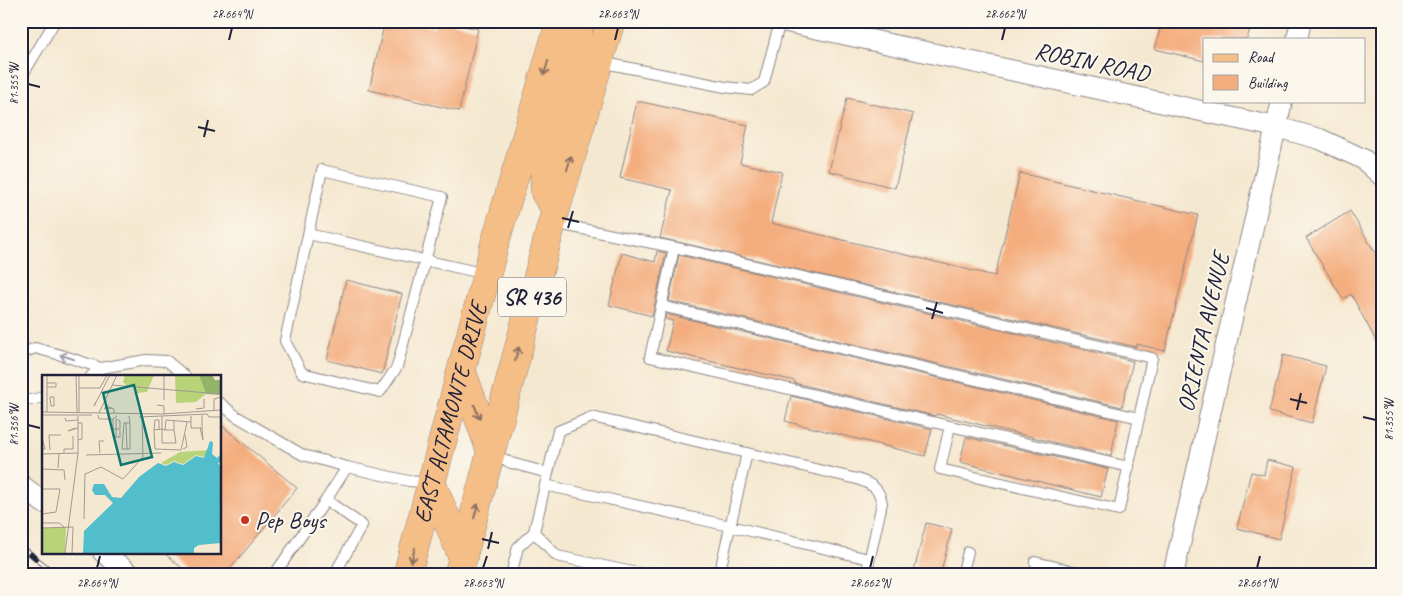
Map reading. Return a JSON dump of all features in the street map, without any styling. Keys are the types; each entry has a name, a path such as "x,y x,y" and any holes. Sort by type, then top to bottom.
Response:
{"main road":[{"name":"EAST ALTAMONTE DRIVE","path":"407,575 487,274 560,21"},
{"path":"554,216 545,193 544,167 578,40 579,21"},
{"name":"EAST ALTAMONTE DRIVE","path":"461,566 554,216 611,21"},
{"path":"462,372 491,452"},
{"path":"432,484 461,566"}],"street":[{"name":"ROBIN ROAD","path":"781,21 1276,127 1320,139 1362,159 1382,176"},
{"path":"1297,38 1301,21"},
{"name":"ORIENTA AVENUE","path":"1173,575 1282,102"},
{"path":"21,485 42,501"},
{"path":"105,554 131,575"}],"lane":[{"path":"21,78 55,21"},
{"path":"599,62 725,87 751,90 764,82 781,21"},
{"path":"322,170 442,197 397,367 380,392 302,373 285,341 308,234 322,170"},
{"path":"554,216 674,248 1152,358 1119,510 940,469 950,426"},
{"path":"308,234 487,274"},
{"path":"674,248 650,356 1129,467"},
{"path":"661,306 1139,418"},
{"path":"21,354 35,348 101,368"},
{"path":"91,375 101,368 146,360 167,361 185,375"},
{"path":"21,402 42,397"},
{"path":"221,404 236,416 302,455 409,481 432,484"},
{"path":"512,575 518,547 534,532 558,431 592,417 857,479 871,484 880,493 882,503 866,575"},
{"path":"491,452 511,463 548,473"},
{"path":"719,575 747,453"},
{"path":"274,575 347,467"},
{"path":"545,486 730,526 870,559"},
{"path":"326,500 362,525 334,575"},
{"path":"534,532 557,556 647,575"},
{"path":"962,575 968,552"},
{"path":"1036,562 1092,575"}],"building":[{"path":"385,21 404,21 434,28 435,21 443,21 478,29 459,111 369,90"},
{"path":"1162,21 1252,21 1247,38 1203,38 1203,61 1155,49"},
{"path":"847,98 913,114 895,188 829,171"},
{"path":"637,101 748,125 740,163 782,172 771,223 995,276 1020,173 1198,215 1165,351 1137,344 1136,347 660,238 672,190 620,178"},
{"path":"1350,211 1382,264 1382,352 1351,294 1343,299 1306,238"},
{"path":"657,251 666,253 652,316 609,305 622,253 655,262"},
{"path":"679,255 1133,361 1122,407 669,301"},
{"path":"346,280 402,294 382,374 327,360"},
{"path":"666,314 1118,420 1111,456 936,414 935,416 794,383 795,381 666,351 673,321 665,319"},
{"path":"1283,355 1326,366 1312,423 1269,412"},
{"path":"791,396 932,429 925,456 785,421"},
{"name":"Pep Boys","path":"221,425 297,488 225,575 190,575 165,554 221,554"},
{"path":"966,437 1108,469 1101,497 960,462"},
{"path":"1267,460 1296,467 1279,539 1237,528 1251,472 1264,475"},
{"path":"926,523 952,529 940,575 913,575"}],"railway":[{"path":"21,546 56,575"},
{"path":"21,566 31,575"}],"place":[{"name":"Pep Boys","path":"245,520"}]}
